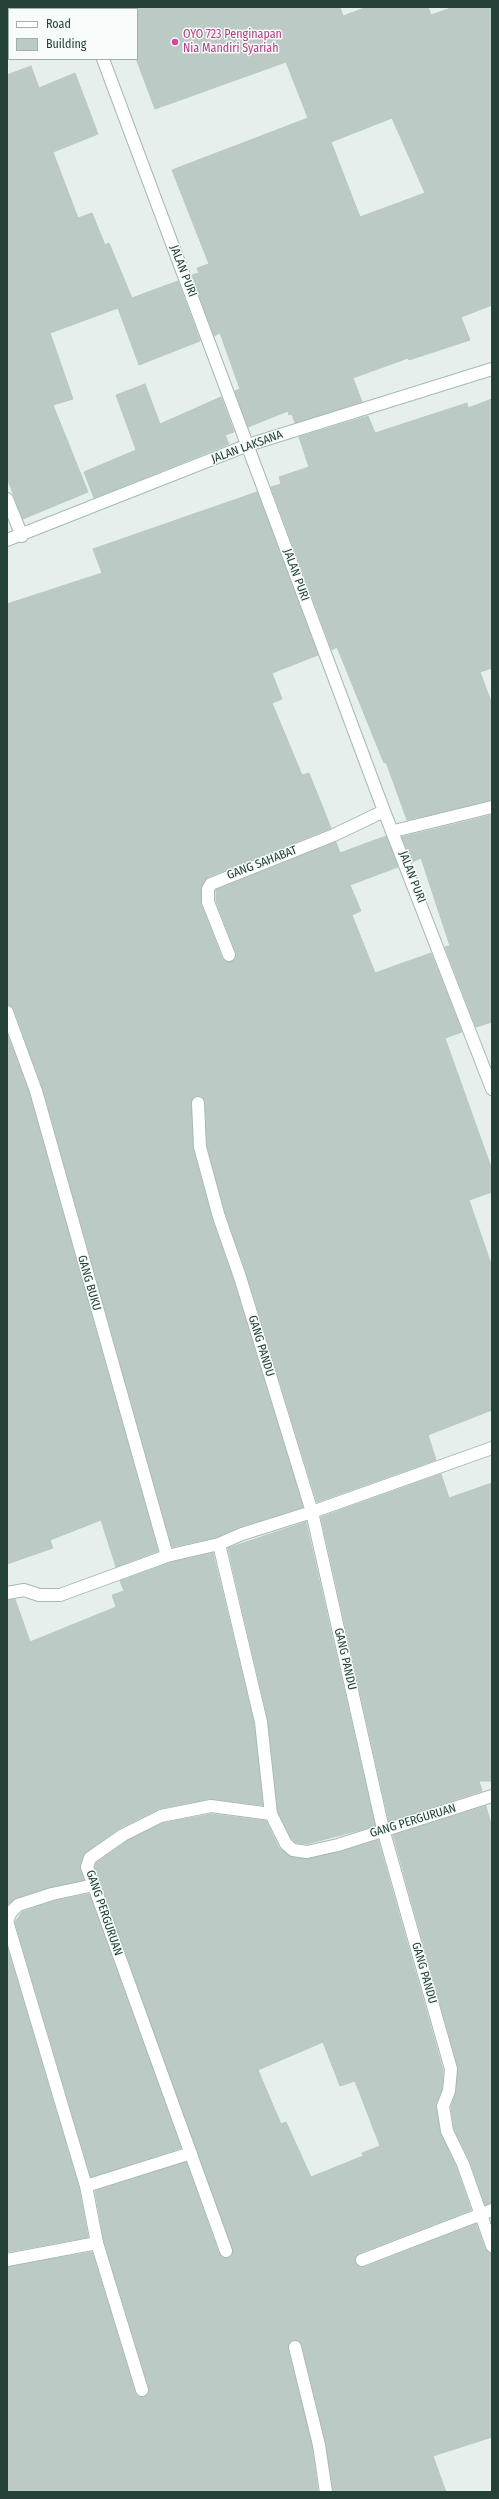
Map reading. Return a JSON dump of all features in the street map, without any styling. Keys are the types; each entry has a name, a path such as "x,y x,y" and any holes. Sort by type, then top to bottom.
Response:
{"street":[{"name":"JALAN PURI","path":"103,60 384,811 394,832 492,1089"},
{"name":"JALAN LAKSANA","path":"7,540 22,536 248,445 492,369"},
{"path":"7,499 22,536"},
{"path":"394,832 492,807"},
{"name":"GANG SAHABAT","path":"230,956 208,902 208,889 211,884 334,835 384,811"},
{"name":"GANG BUKU","path":"7,1012 36,1091 167,1556"},
{"name":"GANG PANDU","path":"198,1103 200,1147 219,1217 240,1277 312,1512 383,1829 451,2069 448,2091 442,2106 447,2131 487,2212 492,2246"},
{"path":"7,1593 24,1590 39,1595 60,1596 167,1556 219,1544 242,1534 312,1512 492,1448"},
{"path":"219,1544 261,1722 271,1814"},
{"name":"GANG PERGURUAN","path":"226,2251 87,1867 90,1858 123,1835 161,1816 211,1806 271,1814 286,1844 299,1852 338,1845 383,1829 492,1796"},
{"path":"94,1885 52,1894 18,1905 11,1912 7,1921 86,2186 97,2243 142,2390"},
{"path":"86,2186 190,2152"},
{"path":"362,2260 487,2212"},
{"path":"7,2260 97,2243"},
{"path":"296,2347 319,2445 326,2492"}],"building":[{"path":"137,7 340,7 343,16 367,7 428,7 431,15 454,7 492,7 492,305 461,317 470,340 409,360 408,358 353,378 362,402 295,423 292,414 289,415 288,411 248,427 235,391 240,389 220,333 214,336 192,275 199,273 197,268 209,264 172,170 308,118 286,62 155,109 137,61","holes":["392,118 425,193 360,217 331,142"]},
{"path":"31,66 39,88 75,73 98,134 53,152 78,218 92,213 105,245 109,243 132,298 178,281 200,341 139,365 118,308 50,333 73,399 53,405 88,492 23,519 7,478 7,75"},
{"path":"145,384 160,424 221,397 234,432 225,435 229,444 94,498 84,472 136,450 116,395"},
{"path":"492,399 492,668 480,672 492,704 492,800 407,820 386,762 384,763 337,647 332,650 271,487 281,484 279,477 309,467 299,437 368,416 375,433 467,403 468,408"},
{"path":"257,492 318,655 272,673 282,699 272,703 302,775 309,773 331,828 208,877 201,889 201,904 222,958 225,961 231,962 235,959 236,953 216,901 216,890 336,842 340,853 386,836 398,867 350,885 361,911 352,915 375,973 431,953 462,1032 445,1038 492,1170 492,1192 469,1200 492,1267 492,1410 428,1435 436,1460 317,1502 247,1275 226,1215 207,1146 205,1102 201,1096 194,1097 191,1103 193,1149 212,1219 233,1279 303,1507 240,1527 217,1537 172,1547 43,1089 14,1009 7,1005 7,604 102,573 93,549"},
{"path":"492,815 492,1022 476,1027 445,947 450,946 421,858 412,862 402,837"},
{"path":"7,1034 29,1093 158,1551 116,1567 101,1520 50,1540 53,1548 7,1564"},
{"path":"441,1474 449,1498 492,1483 492,1781 479,1781 482,1791 389,1821 321,1517"},
{"path":"306,1522 375,1826 307,1844 296,1843 292,1839 278,1812 268,1720 228,1548"},
{"path":"213,1553 254,1723 263,1805 210,1799 158,1809 120,1828 86,1852 80,1865 84,1880 50,1887 16,1898 7,1905 7,1600 15,1599 30,1642 116,1607 112,1595 124,1591 120,1581 169,1563"},
{"path":"486,1806 492,1828 492,2203 485,2205 470,2161 454,2129 451,2107 456,2092 458,2067 393,1835"},
{"path":"211,1814 266,1821 279,1848 292,1857 309,1859 378,1840 443,2070 442,2089 436,2107 440,2132 456,2167 471,2210 359,2253 356,2256 355,2262 358,2266 365,2267 476,2224 485,2249 492,2253 492,2437 433,2456 446,2492 333,2492 326,2443 302,2345 300,2342 294,2340 290,2342 288,2349 312,2446 318,2492 7,2492 7,2267 92,2252 135,2392 137,2396 144,2397 148,2395 149,2388 104,2241 95,2191 186,2162 219,2254 224,2258 228,2258 233,2253 95,1867 96,1863 127,1841 163,1823","holes":["323,2042 340,2086 355,2081 380,2146 362,2153 363,2156 311,2177 286,2122 281,2124 258,2070"]},
{"path":"89,1894 181,2148 91,2177 15,1922 22,1912 54,1901"},
{"path":"7,1947 79,2188 88,2237 7,2252"}],"place":[{"name":"OYO 723 Penginapan Nia Mandiri Syariah","path":"175,42"}]}
